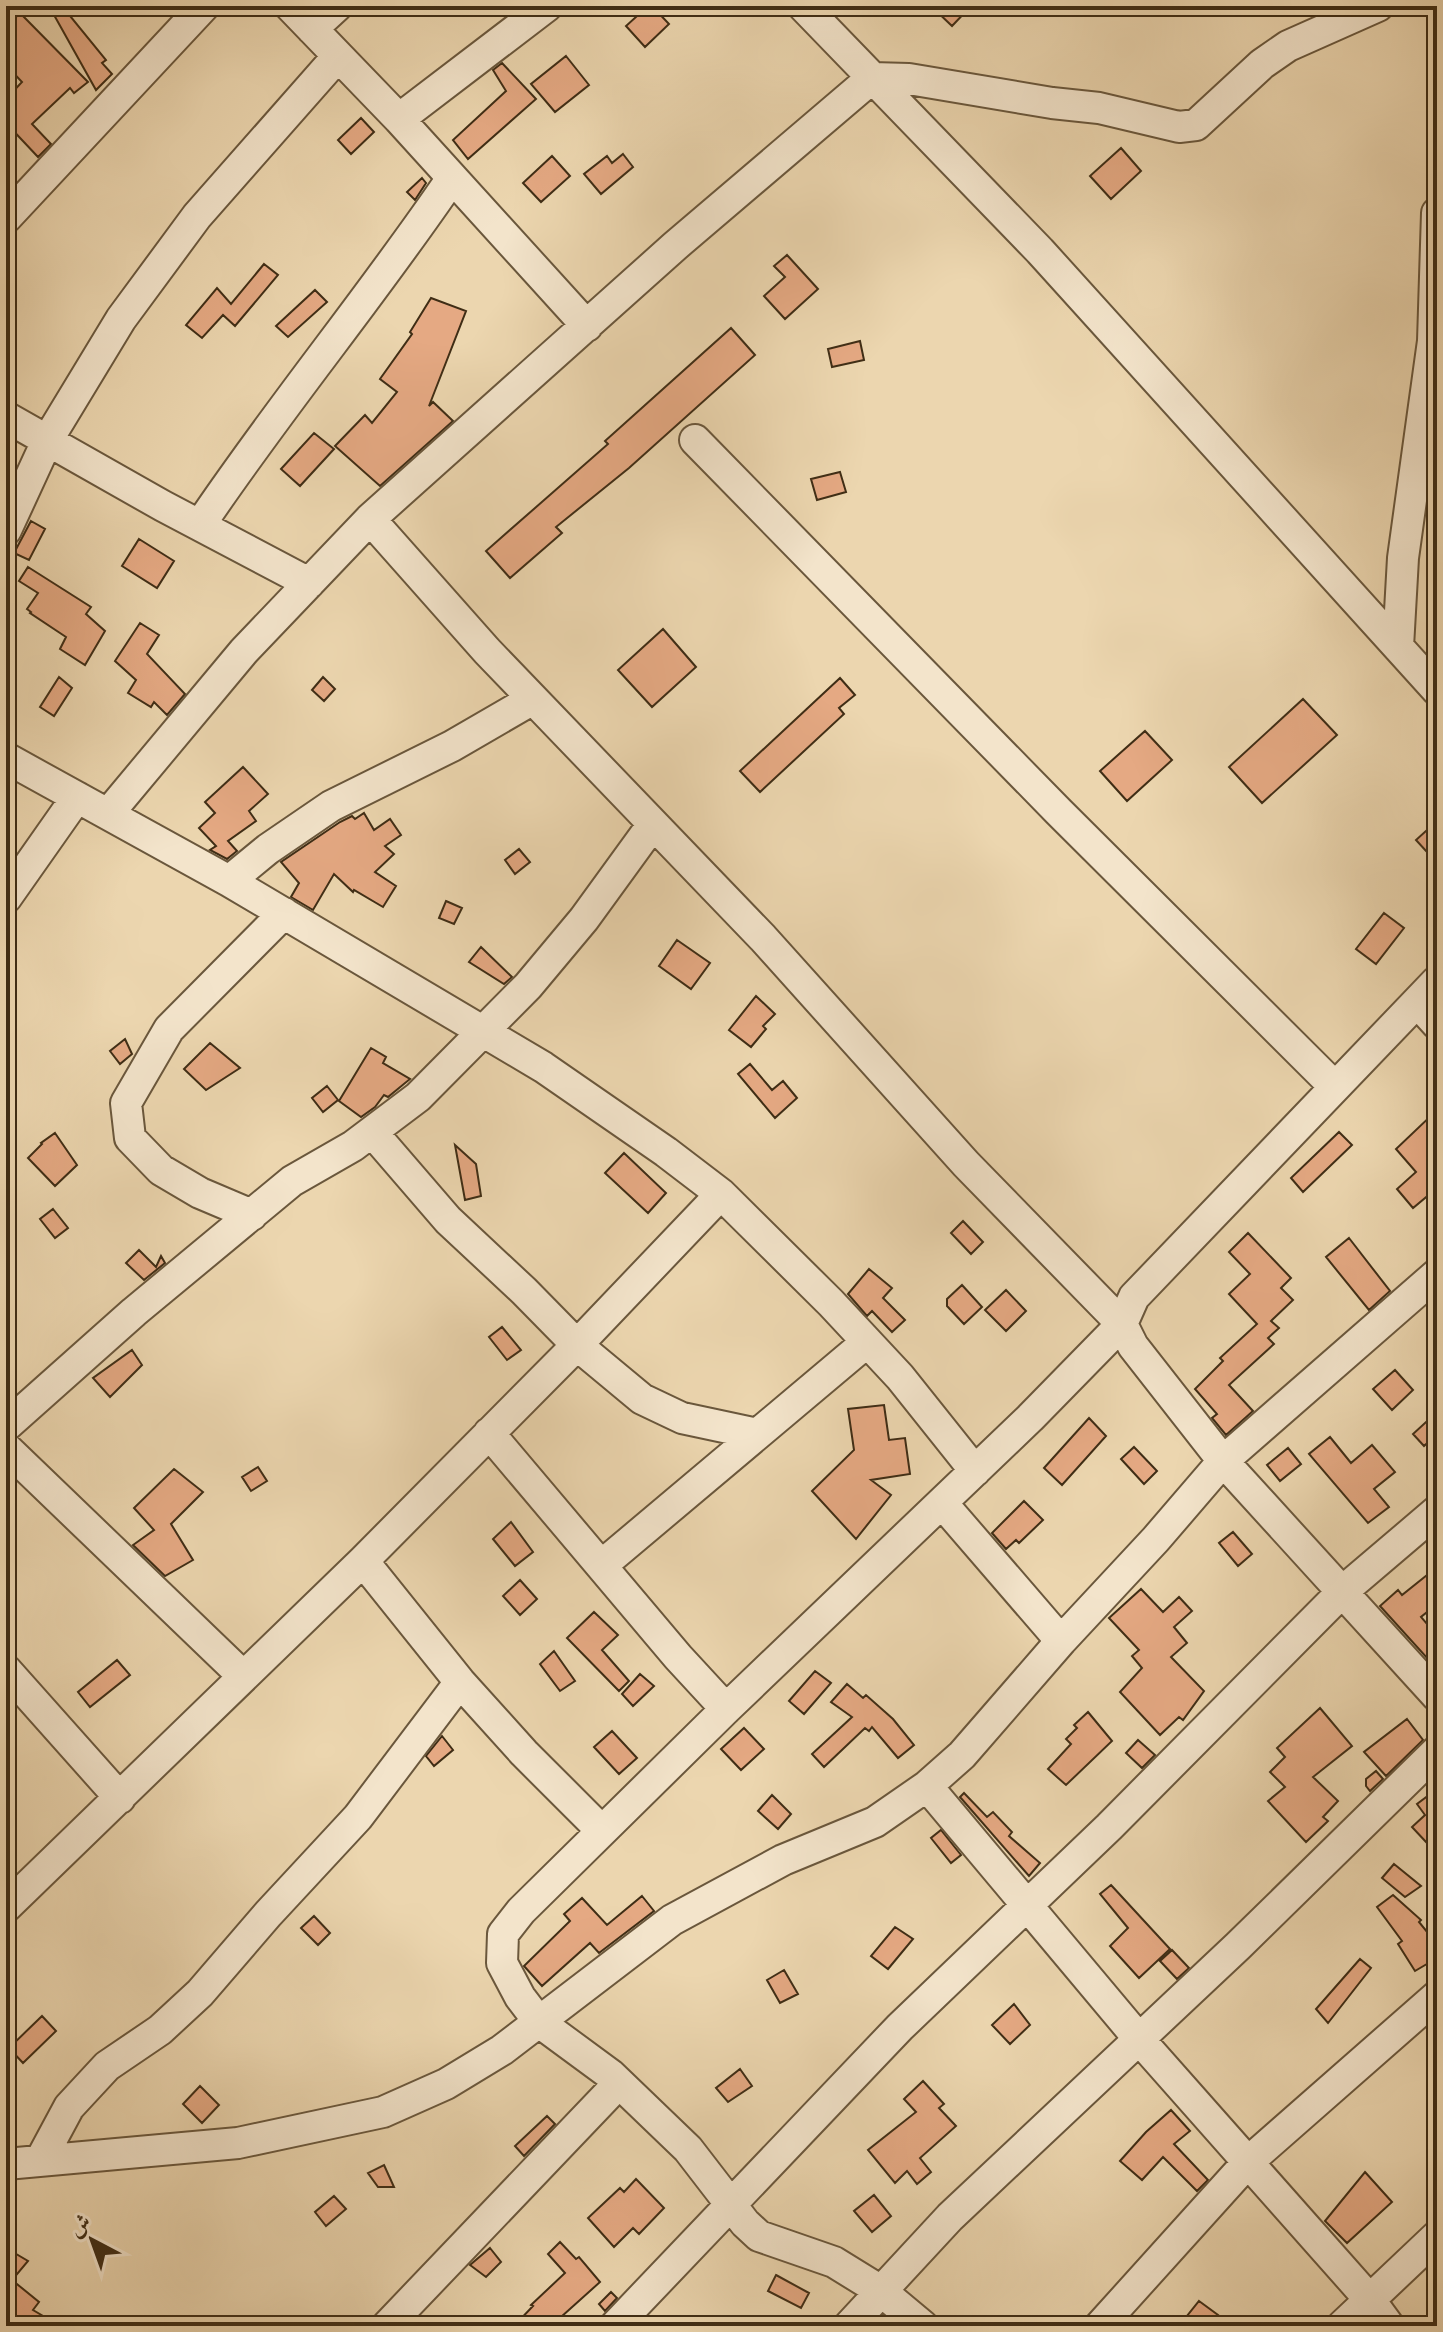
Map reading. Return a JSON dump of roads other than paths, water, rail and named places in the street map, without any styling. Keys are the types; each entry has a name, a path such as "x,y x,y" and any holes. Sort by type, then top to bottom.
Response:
{"street":[{"path":"6,218 204,6"},
{"path":"290,6 399,119 587,326"},
{"path":"312,29 337,6"},
{"path":"399,119 547,6"},
{"path":"803,6 1040,251 1437,690"},
{"path":"108,814 244,651 370,519 675,246 872,78 909,79 1099,108 1179,127 1196,125 1262,64 1288,46 1378,6"},
{"path":"6,530 47,441 121,319 197,216 338,56"},
{"path":"200,525 242,464 408,243 452,178"},
{"path":"1398,647 1403,558 1433,341 1437,213"},
{"path":"6,417 309,583"},
{"path":"695,440 1059,812 1335,1087"},
{"path":"370,519 476,639 763,938 966,1164 1122,1324 1133,1346 1223,1461 1437,1696"},
{"path":"229,881 268,849 331,806 452,746 533,699"},
{"path":"6,758 229,881 485,1032 543,1067 666,1152 721,1194 867,1342 900,1377 975,1471"},
{"path":"6,898 77,797"},
{"path":"6,1426 134,1312 292,1181 373,1133 418,1097 528,986 584,919 653,824"},
{"path":"252,1215 200,1193 161,1170 130,1138 126,1103 169,1029 284,913"},
{"path":"923,2326 881,2291 834,2262 759,2236 745,2223 688,2149 619,2083 539,2022 520,1997 502,1963 503,1934 521,1911 602,1831 975,1471 1122,1324 1134,1297 1427,991 1437,1024"},
{"path":"373,1133 448,1220 577,1345 642,1399 682,1418 757,1434"},
{"path":"6,1907 363,1561 721,1194"},
{"path":"6,2164 238,2143 383,2112 446,2084 502,2050 672,1920 783,1860 875,1822 927,1786 962,1755 1223,1461 1437,1274"},
{"path":"602,1565 867,1342"},
{"path":"489,1433 678,1657 726,1709"},
{"path":"6,1448 243,1676"},
{"path":"942,1503 1061,1641"},
{"path":"615,2326 900,2027 1109,1827 1343,1591 1437,1511"},
{"path":"363,1561 460,1682 524,1753 602,1831"},
{"path":"6,1670 120,1798"},
{"path":"40,2161 69,2107 107,2066 160,2030 200,1993 358,1817 460,1682"},
{"path":"849,2326 950,2217 1437,1751"},
{"path":"927,1786 1025,1906 1370,2300 1389,2326"},
{"path":"1100,2326 1248,2162 1437,1996"},
{"path":"387,2326 619,2083"},
{"path":"1342,2326 1437,2236"}]}
